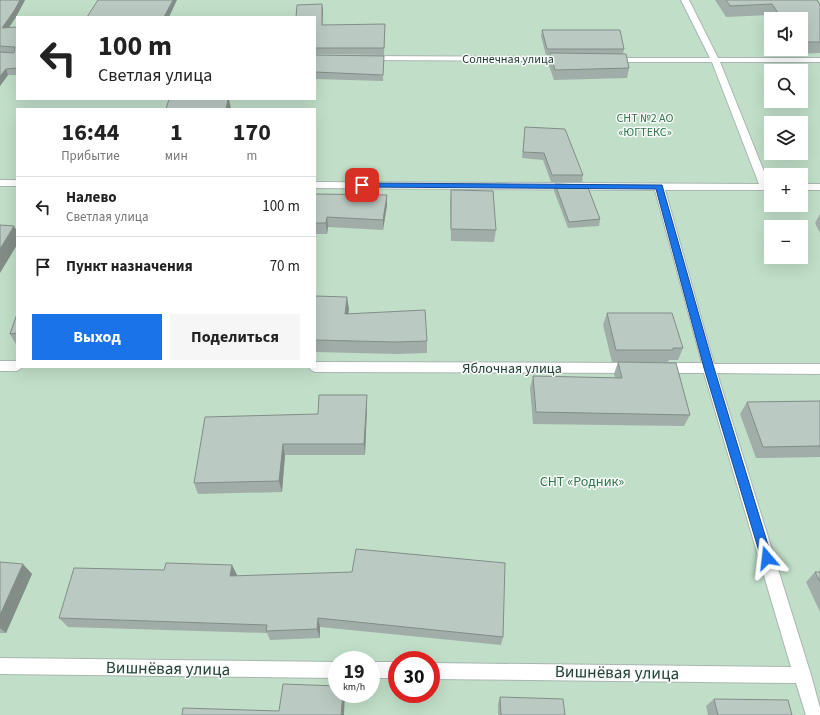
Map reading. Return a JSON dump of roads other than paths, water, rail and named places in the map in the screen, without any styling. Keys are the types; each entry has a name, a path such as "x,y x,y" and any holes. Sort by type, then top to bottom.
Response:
{"street":[{"path":"685,0 715,60 764,177"},
{"name":"Солнечная улица","path":"363,58 571,59"},
{"path":"603,60 820,60"},
{"path":"0,183 16,183"},
{"path":"316,185 764,187"},
{"path":"659,187 709,368 814,715"},
{"path":"808,187 820,187"},
{"path":"0,366 16,366"},
{"name":"Яблочная улица","path":"316,367 820,369"},
{"name":"Вишнёвая улица","path":"0,666 328,670"},
{"name":"Вишнёвая улица","path":"440,671 802,675"}],"park label":[{"name":"СНТ №2 АО «ЮГТЕКС»","path":"645,125"},
{"name":"СНТ «Родник»","path":"582,481"}]}
